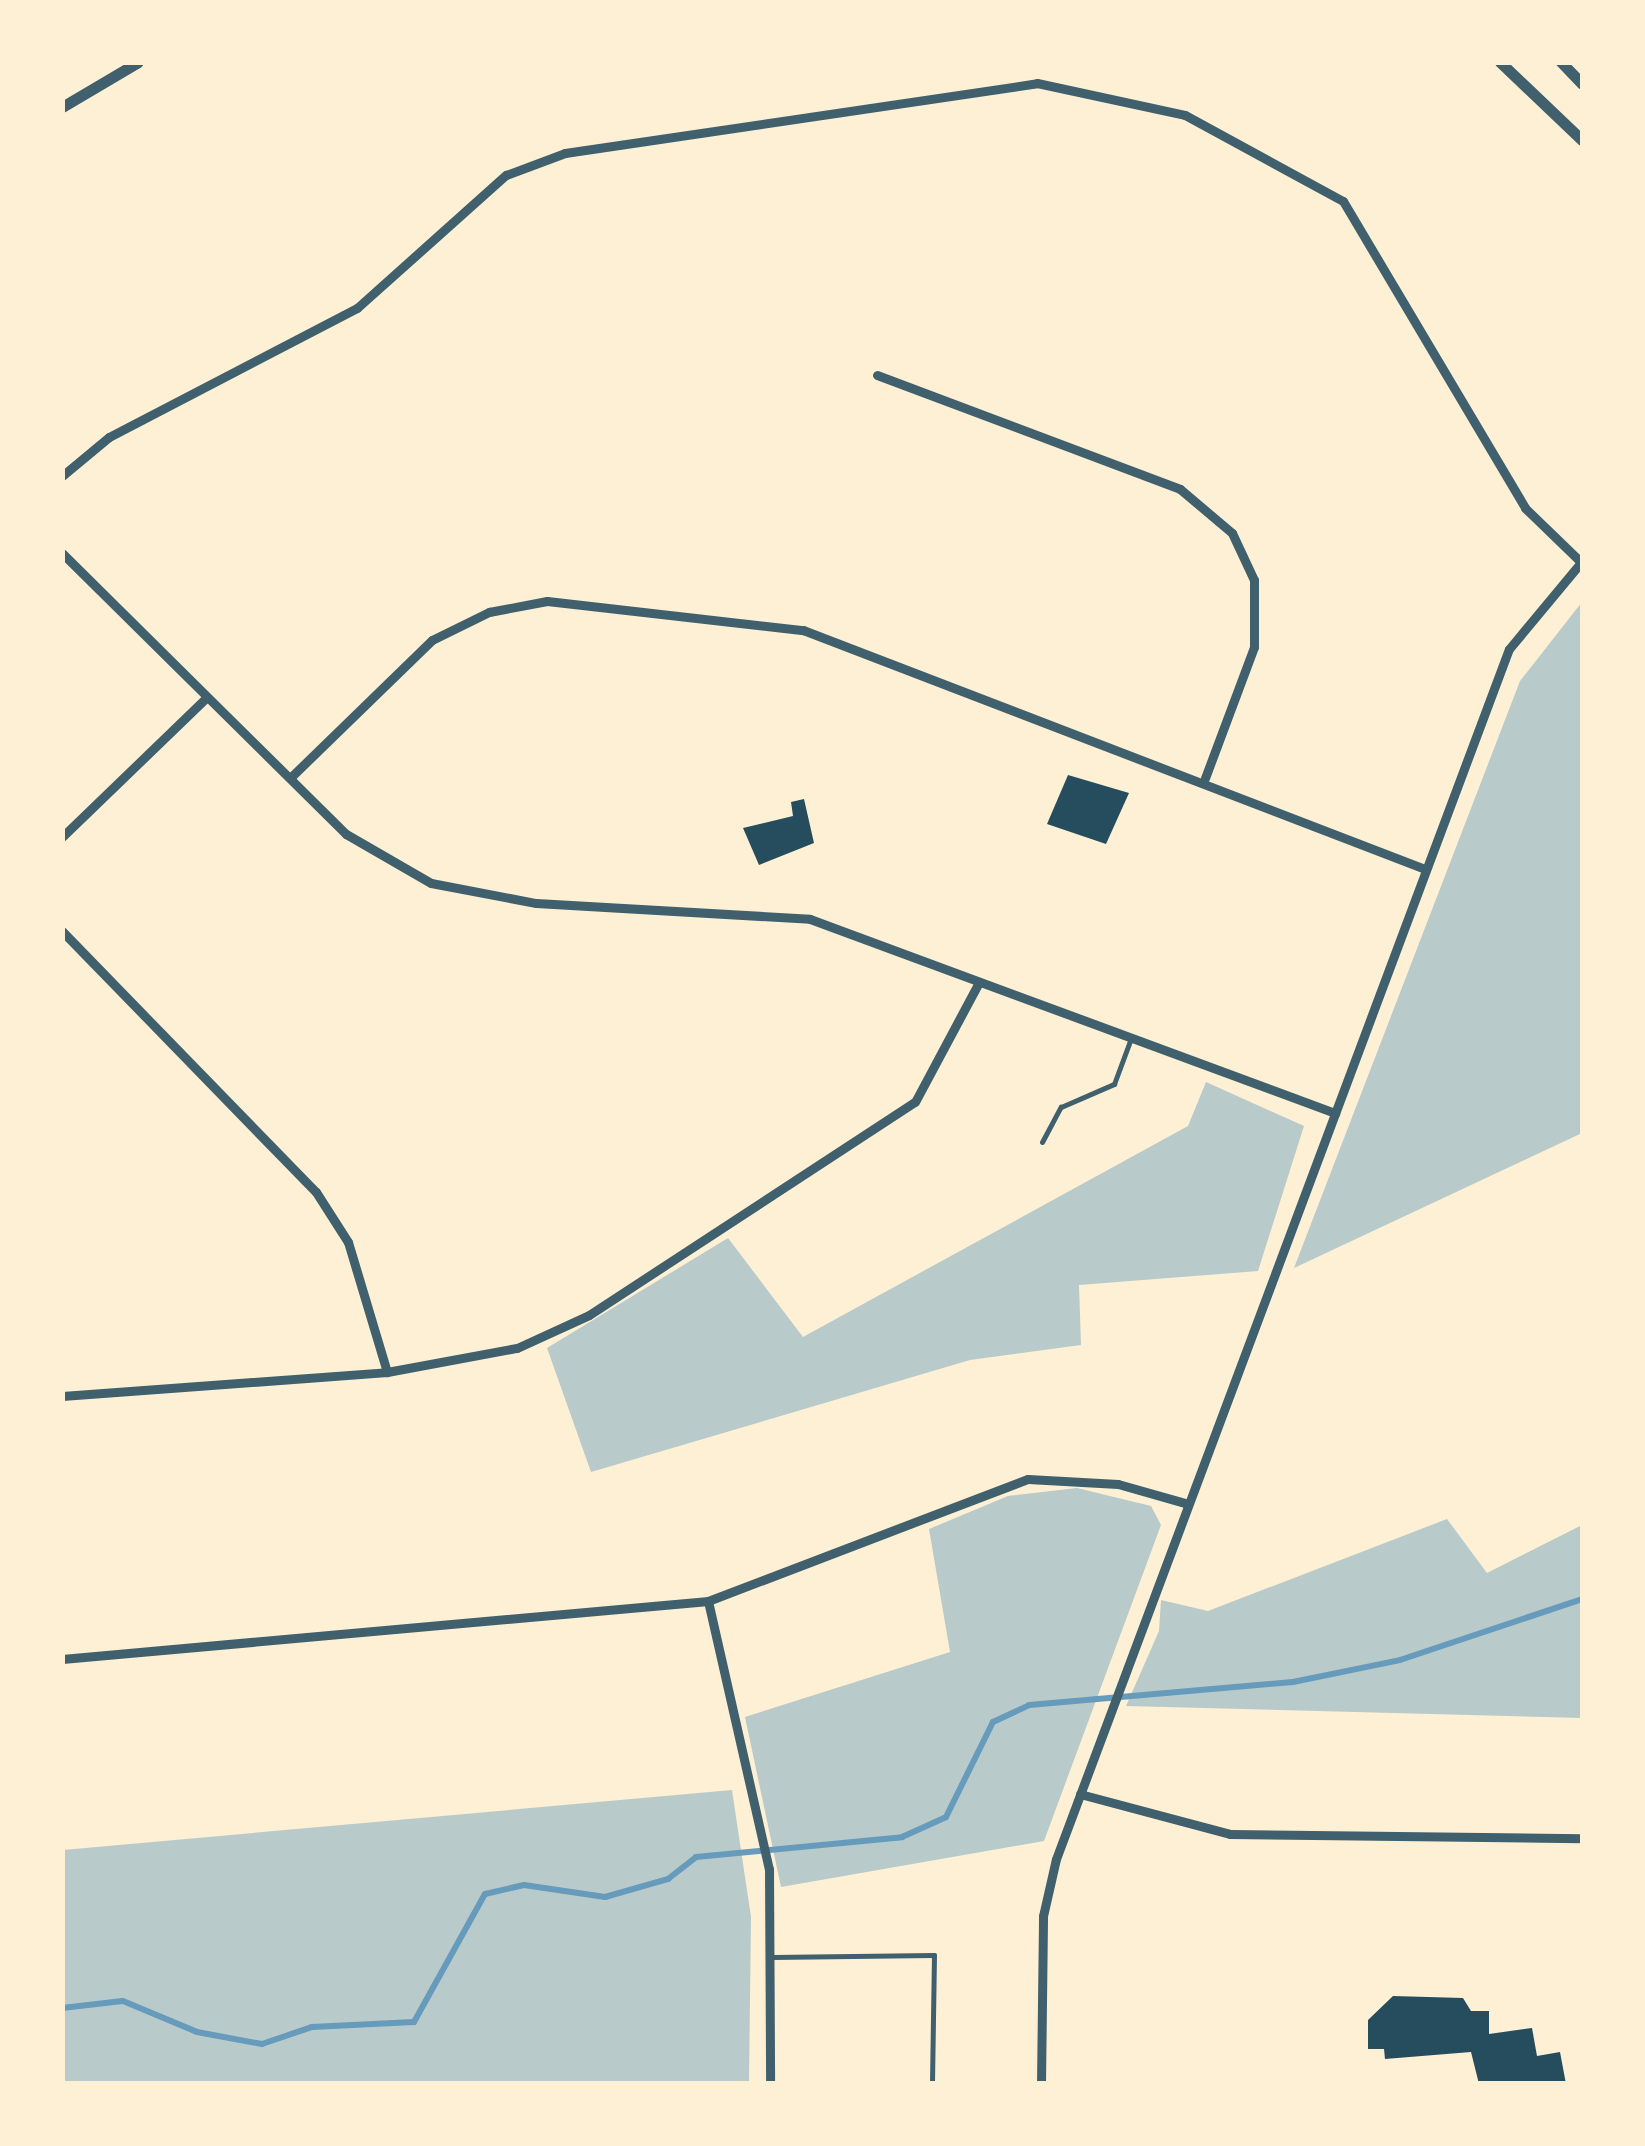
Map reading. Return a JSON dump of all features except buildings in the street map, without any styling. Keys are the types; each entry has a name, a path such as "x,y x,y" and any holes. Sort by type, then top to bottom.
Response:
{"street":[{"path":"62,106 138,62"},
{"path":"1500,62 1582,140"},
{"path":"1562,62 1582,84"},
{"path":"62,476 109,437 358,308 506,175 566,153 1037,82 1185,115 1343,201 1525,508 1582,562 1508,649 1185,1503 1080,1794 1045,1901 1041,2084"},
{"path":"877,375 1180,490 1232,533 1254,580 1254,646 1205,778"},
{"path":"62,553 346,834 430,883 536,903 810,919 1335,1113"},
{"path":"290,778 432,640 489,612 547,601 803,630 1205,778 1425,869"},
{"path":"62,837 206,699"},
{"path":"62,931 316,1192 348,1242 388,1372"},
{"path":"62,1396 388,1372 517,1348 588,1314 915,1102 978,982"},
{"path":"62,1659 708,1601 1028,1479 1118,1484 1185,1503"},
{"path":"708,1601 769,1869 770,2084"},
{"path":"1080,1794 1230,1834 1582,1838"}],"lane":[{"path":"1042,1142 1061,1107 1114,1084 1131,1038"},
{"path":"772,1957 934,1954 932,2084"}],"shaded area":[{"path":"1582,602 1582,1133 1294,1268 1520,681"},
{"path":"1206,1082 1304,1126 1258,1271 1079,1285 1081,1345 970,1360 591,1472 547,1348 728,1238 803,1337 1188,1126"},
{"path":"1077,1488 1151,1506 1161,1525 1044,1841 781,1887 745,1717 950,1652 929,1529 1008,1496"},
{"path":"1447,1519 1487,1573 1582,1525 1582,1718 1126,1706 1159,1631 1161,1600 1208,1611"},
{"path":"732,1790 751,1917 749,2083 63,2083 63,1850"}],"waterway":[{"path":"62,2008 123,2001 197,2032 262,2044 312,2027 414,2022 485,1894 524,1885 605,1897 668,1879 696,1857 902,1837 946,1817 993,1722 1029,1705 1293,1682 1400,1660 1582,1599"}]}
